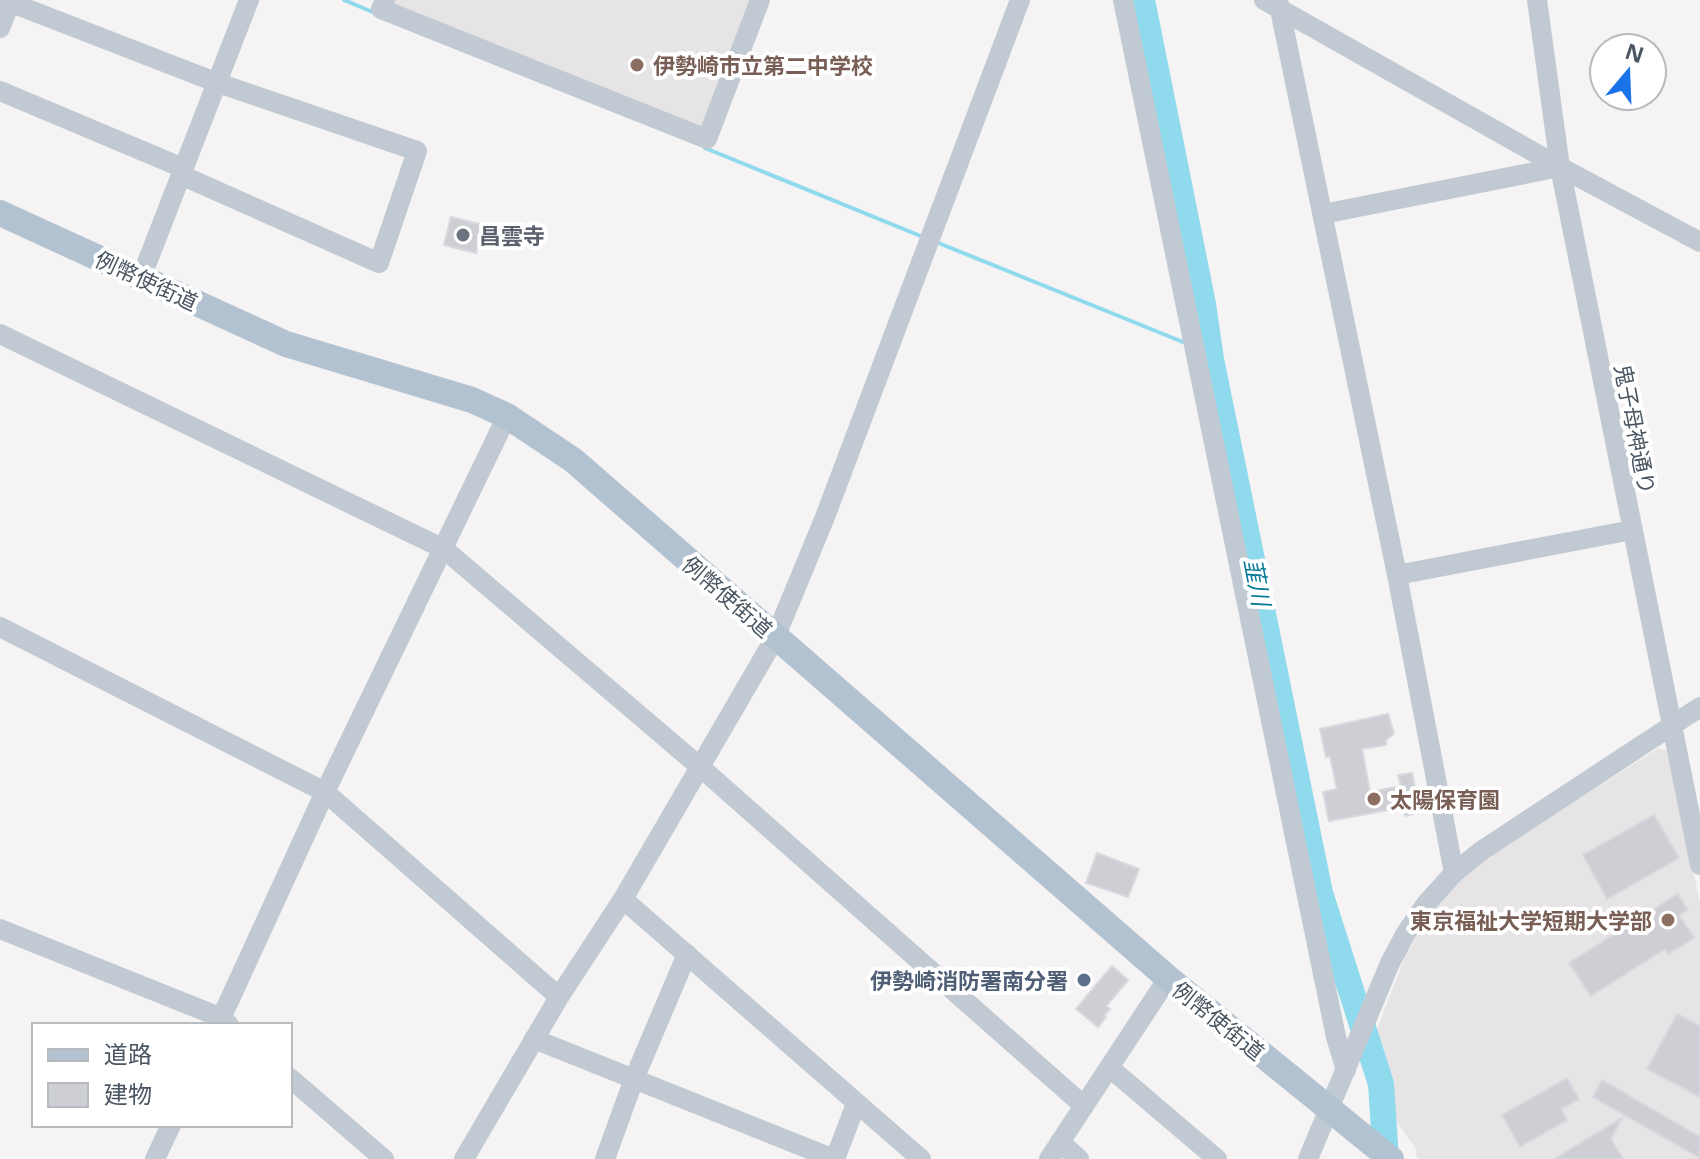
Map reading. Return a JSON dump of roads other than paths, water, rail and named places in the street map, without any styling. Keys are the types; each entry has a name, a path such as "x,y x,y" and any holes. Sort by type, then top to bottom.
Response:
{"main road":[{"name":"例幣使街道","path":"0,213 286,344 442,389 507,416 573,460 1168,978 1391,1159"}],"street":[{"path":"141,278 249,0"},
{"path":"385,0 381,9 707,139 760,0"},
{"path":"464,1159 559,997 623,899 775,638 825,517 1020,0"},
{"path":"1123,0 1336,1037 1346,1070"},
{"name":"鬼子母神通り","path":"1537,0 1560,167 1700,865"},
{"path":"0,28 9,1 218,83 417,151 379,263 0,91"},
{"path":"1274,3 1323,214 1454,873"},
{"path":"1274,3 1560,167 1700,242"},
{"path":"1323,214 1560,167"},
{"path":"0,334 444,549 699,766 1084,1106"},
{"path":"0,929 223,1023 325,792 507,416"},
{"path":"1397,575 1632,530"},
{"path":"0,627 325,792 559,997"},
{"path":"1308,1159 1390,963 1426,904 1454,873 1481,851 1700,707"},
{"path":"623,899 921,1159"},
{"path":"606,1159 634,1079 687,954"},
{"path":"1079,1159 1054,1151 1168,978"},
{"path":"534,1039 834,1159 856,1104"},
{"path":"1110,1068 1217,1159"},
{"path":"292,1080 384,1159"},
{"path":"155,1159 170,1127"}],"waterway":[{"path":"344,0 375,13"},
{"name":"韮川","path":"1142,0 1203,304 1211,359 1320,893 1381,1084 1386,1159"},
{"path":"705,148 923,237"},
{"path":"936,242 1183,342"}],"place":[{"name":"伊勢崎市立第二中学校","path":"637,65"},
{"name":"昌雲寺","path":"463,235"},
{"name":"太陽保育園","path":"1374,799"},
{"name":"東京福祉大学短期大学部","path":"1668,920"},
{"name":"伊勢崎消防署南分署","path":"1084,980"}]}
